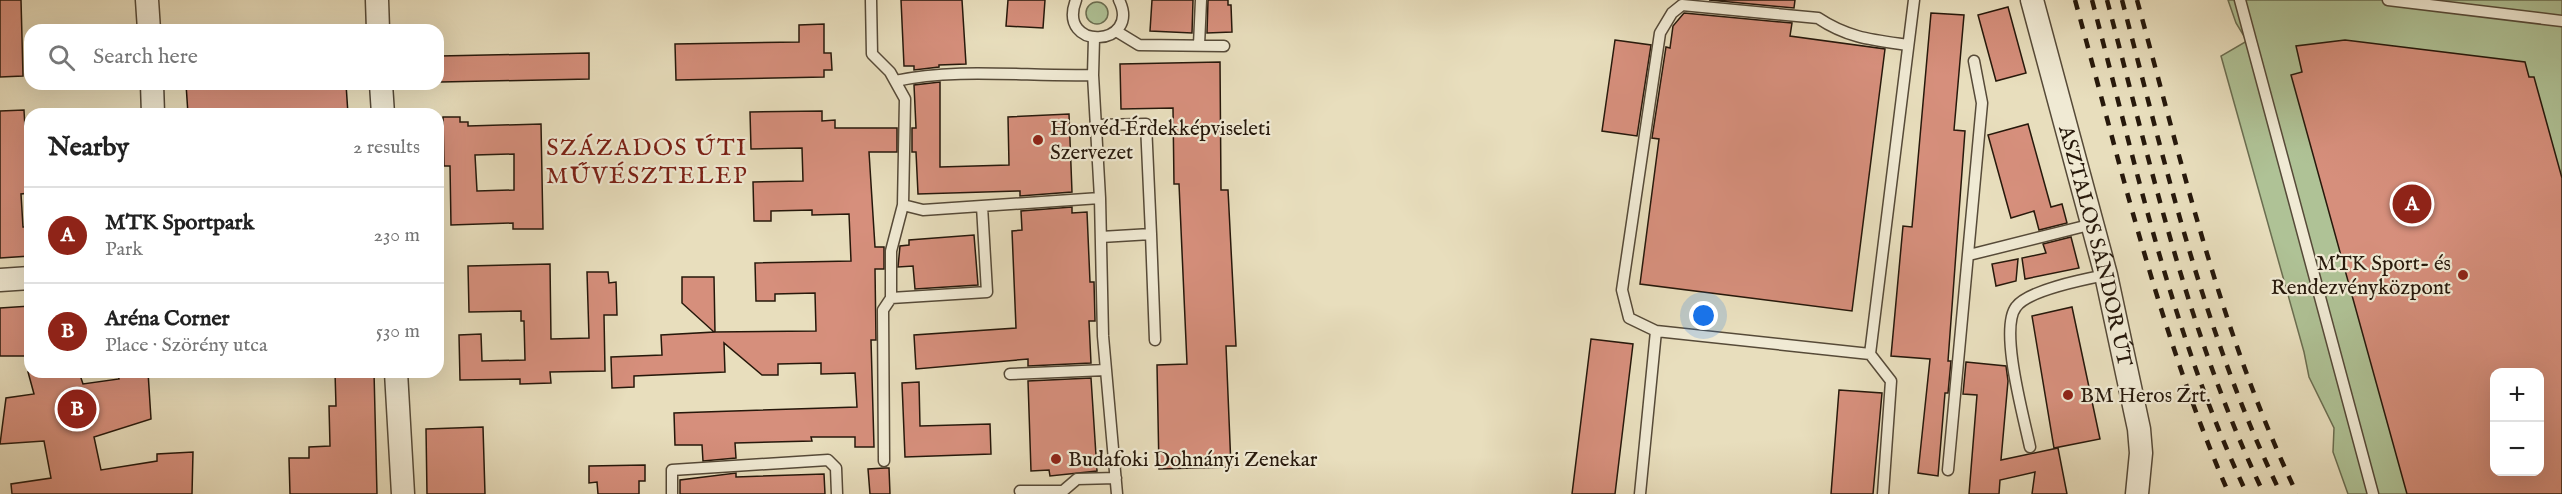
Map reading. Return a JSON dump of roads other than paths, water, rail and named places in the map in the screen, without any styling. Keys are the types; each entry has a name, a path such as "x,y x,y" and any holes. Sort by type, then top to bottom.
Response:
{"street":[{"path":"147,0 149,24"},
{"path":"377,0 378,24"},
{"name":"ASZTALOS SÁNDOR ÚT","path":"2032,0 2106,275 2139,429 2141,453 2138,494"},
{"path":"152,90 153,108"},
{"path":"381,90 383,108"},
{"path":"0,280 24,278"},
{"path":"396,378 403,494"}],"lane":[{"path":"871,0 872,54 890,72 905,99 903,206 891,251 891,298 883,310 884,461"},
{"path":"1076,0 1072,12 1075,24 1083,33 1094,38 1106,37 1116,31 1122,20 1123,8 1119,0"},
{"path":"1199,45 1201,0"},
{"path":"1883,494 1891,381 1870,354 1914,0"},
{"path":"2253,0 2241,1 2373,494"},
{"path":"2388,0 2562,21"},
{"path":"1870,354 1656,331 1629,318 1622,290 1660,33 1672,13 1682,5 1818,18 1836,31 1860,39 1908,45"},
{"path":"1116,31 1139,45 1224,46"},
{"path":"1094,38 1093,75 1106,370 1117,494"},
{"path":"1948,470 1982,103 1974,61"},
{"path":"895,81 913,77 974,74 1093,75"},
{"path":"1096,125 1146,124 1155,340"},
{"path":"903,206 923,210 1100,198"},
{"path":"891,298 987,292 982,207"},
{"path":"1969,255 2093,224"},
{"path":"1101,237 1151,234"},
{"path":"2030,447 2009,340 2010,321 2016,307 2027,298 2066,284 2106,275"},
{"path":"1640,494 1656,331"},
{"path":"1010,374 1106,370"},
{"path":"672,494 672,470 828,460 836,468 837,494"},
{"path":"1020,490 1063,491 1077,479 1116,478"}],"railway":[{"path":"2075,0 2162,312 2204,434 2229,494"},
{"path":"2092,0 2158,251 2177,313 2221,435 2247,494"},
{"path":"2107,0 2156,188 2193,313 2214,374 2264,494"},
{"path":"2122,0 2172,189 2209,313 2254,435 2281,494"},
{"path":"2137,0 2188,188 2226,313 2270,435 2297,494"}],"place":[{"name":"Honvéd Érdekképviseleti Szervezet","path":"1038,140"},
{"name":"MTK Sportpark","path":"2412,204"},
{"name":"MTK Sport- és Rendezvényközpont","path":"2463,275"},
{"name":"BM Heros Zrt.","path":"2068,395"},
{"name":"Aréna Corner","path":"77,409"},
{"name":"Budafoki Dohnányi Zenekar","path":"1056,459"}],"district":[{"name":"SZÁZADOS ÚTI MŰVÉSZTELEP","path":"647,161"}]}
